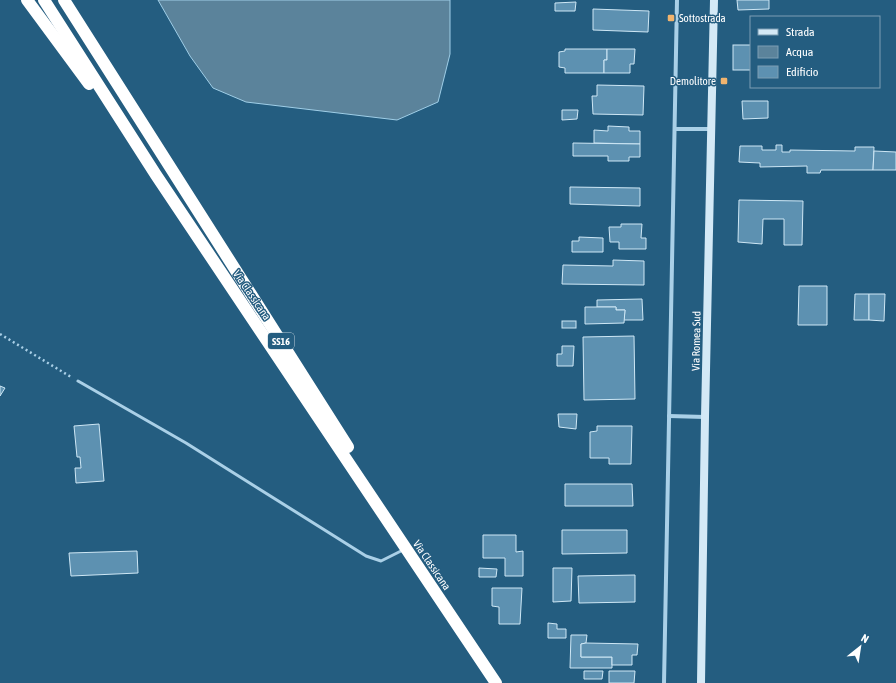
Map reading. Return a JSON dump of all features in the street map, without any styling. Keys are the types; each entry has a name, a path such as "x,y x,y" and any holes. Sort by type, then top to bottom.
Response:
{"highway":[{"path":"27,0 156,175"},
{"name":"Via Classicana","path":"44,0 156,175 496,683"},
{"name":"Via Classicana","path":"64,0 496,683"}],"main road":[{"name":"Via Romea Sud","path":"701,683 714,0"}],"street":[{"path":"664,683 677,0"},
{"path":"675,130 711,129"},
{"path":"669,416 705,417"}],"lane":[{"path":"78,381 186,443 366,556 381,560 406,549"}],"path":[{"path":"0,334 78,381"}],"water":[{"path":"158,0 450,0 450,54 438,102 397,120 246,102 213,88 190,56"}],"building":[{"path":"737,0 769,0 769,9 738,10"},
{"path":"576,2 575,11 555,11 555,3"},
{"path":"593,9 649,11 648,32 593,30"},
{"path":"733,45 750,45 750,70 733,70"},
{"path":"565,49 607,49 607,60 604,60 604,73 565,73 565,68 559,67 559,52 565,51"},
{"path":"607,49 635,49 634,64 630,64 630,73 604,73 604,60 607,60"},
{"path":"597,85 644,86 643,115 593,114 592,96 597,96"},
{"path":"742,101 768,101 768,118 743,119"},
{"path":"562,110 578,110 577,119 562,120"},
{"path":"608,126 629,127 629,131 640,131 640,144 594,143 594,130 608,131"},
{"path":"573,143 640,144 640,157 629,157 629,161 608,161 608,156 573,156"},
{"path":"776,145 782,145 782,152 790,152 790,150 855,151 855,147 874,147 873,170 821,170 820,173 807,173 807,166 760,167 760,163 739,162 740,146 762,146 762,150 776,150"},
{"path":"874,151 896,152 896,170 873,170"},
{"path":"570,187 640,188 640,206 570,204"},
{"path":"739,200 803,201 802,245 784,245 784,219 763,219 762,244 738,242"},
{"path":"621,224 642,224 641,238 646,238 646,249 619,249 619,242 610,242 609,227 621,227"},
{"path":"579,237 603,238 603,252 572,252 572,241 579,241"},
{"path":"613,260 644,261 644,285 562,284 563,265 613,266"},
{"path":"799,286 827,286 827,325 798,325"},
{"path":"855,294 869,294 869,320 854,320"},
{"path":"869,294 885,294 884,321 869,320"},
{"path":"642,299 643,320 624,320 625,310 616,310 616,307 597,307 597,300"},
{"path":"585,307 616,307 616,310 625,310 624,323 585,324"},
{"path":"562,321 576,321 576,328 562,328"},
{"path":"634,336 635,399 584,400 583,337"},
{"path":"562,346 574,346 573,366 557,366 557,354 562,354"},
{"path":"0,386 5,388 0,396"},
{"path":"558,414 577,414 576,429 559,427"},
{"path":"99,424 104,481 76,483 75,468 81,468 80,457 77,457 74,426"},
{"path":"597,426 632,426 631,464 609,464 609,458 590,458 590,432 597,431"},
{"path":"565,484 632,484 633,506 565,506"},
{"path":"562,530 627,530 627,553 562,554"},
{"path":"483,535 516,535 516,552 523,551 523,576 505,576 505,558 483,558"},
{"path":"137,551 138,573 71,576 69,553"},
{"path":"479,568 497,569 496,577 479,577"},
{"path":"553,568 572,568 571,601 553,602"},
{"path":"635,575 635,602 579,603 578,576"},
{"path":"492,588 522,588 520,624 499,624 499,607 492,606"},
{"path":"548,623 557,624 557,629 566,629 566,638 548,638"},
{"path":"571,635 587,635 586,643 581,644 581,657 612,657 612,668 570,668"},
{"path":"581,644 638,644 637,655 632,655 632,665 612,665 612,657 581,657"},
{"path":"584,671 603,671 602,679 584,679"},
{"path":"609,671 635,671 634,683 609,683"}],"place":[{"name":"Sottostrada","path":"671,18"},
{"name":"Demolitore","path":"724,81"}]}
